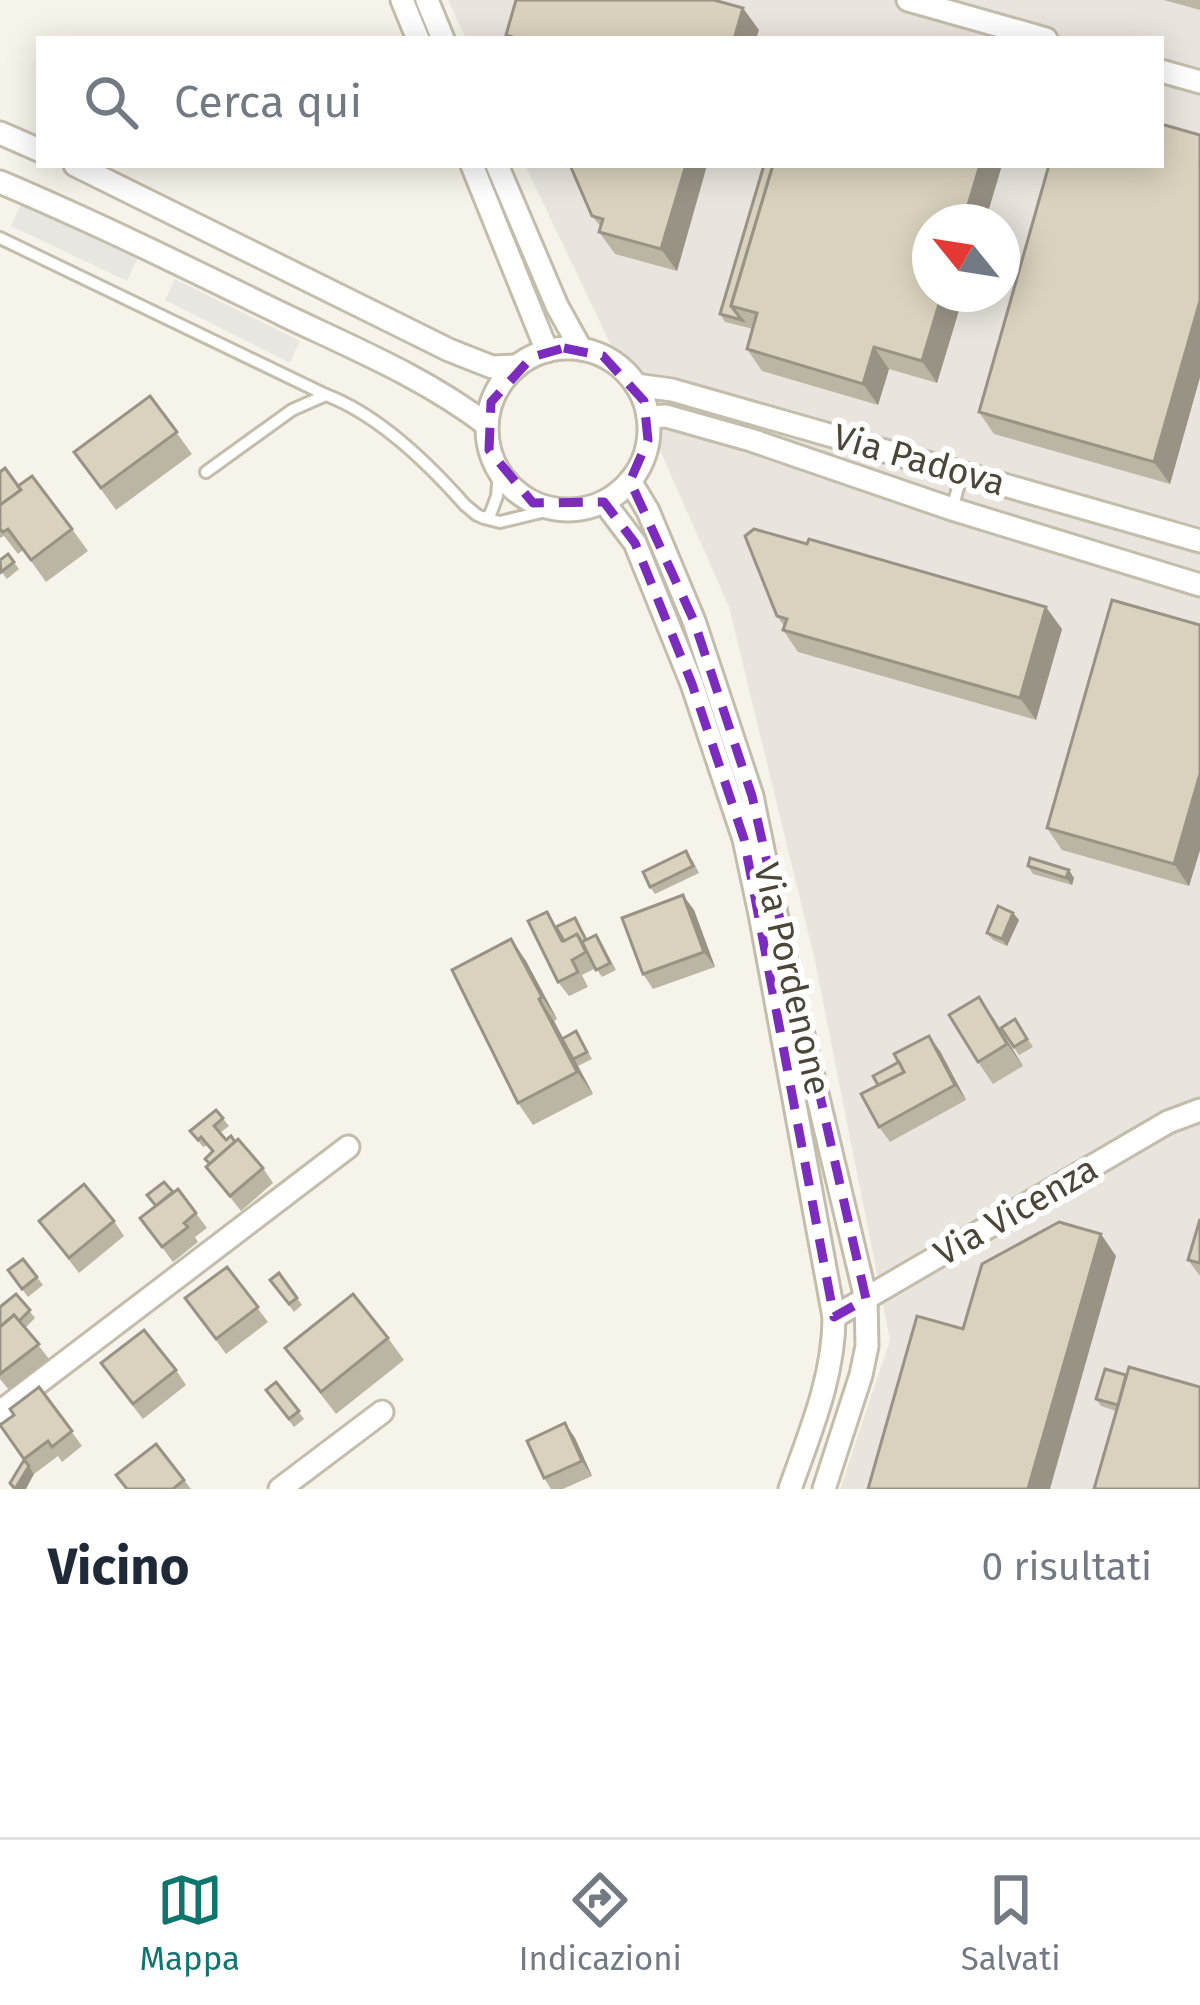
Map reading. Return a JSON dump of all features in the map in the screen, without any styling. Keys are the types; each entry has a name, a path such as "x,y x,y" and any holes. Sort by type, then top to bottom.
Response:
{"street":[{"path":"402,0 417,36"},
{"path":"427,0 442,36"},
{"path":"908,0 1035,36"},
{"path":"1164,72 1200,82"},
{"path":"0,134 36,149"},
{"path":"81,168 449,350 492,367 517,366"},
{"path":"473,168 547,351"},
{"path":"498,168 557,306 581,350"},
{"path":"0,182 381,362 454,400 487,424"},
{"path":"581,350 622,368 636,386 648,417 648,440 630,481 604,502 580,510 532,503 500,473 489,450 491,402 502,382 517,366 547,351 581,350"},
{"name":"Via Padova","path":"636,386 672,390 1200,541"},
{"name":"Via Padova","path":"648,417 667,416 751,440 952,509 1200,585"},
{"name":"Via Pordenone","path":"630,481 694,622 752,796 834,1317 834,1350 826,1385 790,1489"},
{"name":"Via Pordenone","path":"604,502 635,542 692,684 744,839 866,1299 867,1346 861,1375 824,1489"},
{"name":"Via Vicenza","path":"834,1317 1168,1122 1200,1110"},
{"path":"0,1412 348,1147"},
{"path":"280,1489 382,1412"}],"lane":[{"path":"0,238 348,403 377,421 477,515 500,522 554,509"},
{"path":"206,472 292,410 326,394"},
{"path":"484,518 490,515 497,496 500,473"},
{"path":"952,509 962,473"}],"highlighted area":[{"path":"564,348 603,356 644,401 648,440 630,481 694,621 752,796 866,1299 834,1317 744,839 692,684 635,543 604,502 533,503 489,450 491,402 532,357"}],"shaded area":[{"path":"448,0 1200,0 1200,1489 840,1489 890,1340 815,961 729,607 526,168 1164,168 1164,36 465,36"},
{"path":"21,204 137,259 127,281 11,226"},
{"path":"175,279 300,341 290,363 165,300"}],"building":[{"path":"516,0 714,0 743,8 735,36 506,35"},
{"path":"1164,125 1200,135 1200,301 1154,462 979,412 1007,312 1020,312 1020,267 1048,168 1164,168"},
{"path":"571,168 685,168 661,249 599,232 603,219 592,216"},
{"path":"763,168 772,168 731,306 742,320 720,314"},
{"path":"772,168 979,168 968,204 912,204 912,312 937,312 922,361 874,347 863,384 747,349 757,313 731,306"},
{"path":"150,396 177,432 101,488 74,452"},
{"path":"5,468 21,490 0,505 0,472"},
{"path":"32,476 72,529 31,560 8,529 0,529 0,505"},
{"path":"754,529 807,544 809,539 1046,607 1020,698 783,630 787,619 777,616 745,536"},
{"path":"8,554 14,562 1,572 0,560"},
{"path":"1112,600 1200,625 1200,774 1174,864 1047,828"},
{"path":"686,851 693,866 650,887 643,872"},
{"path":"1030,858 1069,870 1066,878 1028,866"},
{"path":"683,895 704,952 643,974 622,918"},
{"path":"998,906 1013,913 1002,939 987,933"},
{"path":"547,912 562,941 577,934 586,952 572,960 578,972 558,982 528,921"},
{"path":"575,918 586,940 582,942 577,934 564,941 556,927"},
{"path":"596,935 610,963 596,970 582,942"},
{"path":"511,939 577,1072 518,1103 452,970"},
{"path":"979,997 1007,1044 978,1062 949,1015"},
{"path":"1015,1019 1027,1039 1014,1047 1001,1028"},
{"path":"576,1031 587,1052 573,1059 562,1039"},
{"path":"929,1036 955,1085 879,1127 861,1094 904,1072 894,1054"},
{"path":"899,1062 904,1072 878,1085 873,1076"},
{"path":"216,1110 223,1118 214,1126 226,1140 231,1136 235,1142 210,1164 205,1159 213,1151 190,1131"},
{"path":"238,1139 263,1168 230,1196 206,1167"},
{"path":"164,1182 173,1192 156,1206 147,1195"},
{"path":"84,1184 114,1221 69,1258 39,1221"},
{"path":"178,1189 196,1213 184,1223 188,1227 162,1247 140,1218"},
{"path":"1200,1219 1200,1263 1188,1260"},
{"path":"1059,1222 1101,1234 1028,1489 868,1489 917,1316 963,1329 982,1264"},
{"path":"23,1259 37,1277 22,1289 8,1270"},
{"path":"227,1267 258,1307 216,1339 185,1298"},
{"path":"279,1273 297,1298 289,1304 270,1280"},
{"path":"16,1294 30,1310 19,1321 14,1315 0,1327 0,1307"},
{"path":"353,1294 388,1338 321,1392 285,1348"},
{"path":"14,1315 39,1344 0,1374 0,1327"},
{"path":"144,1330 176,1370 133,1404 101,1363"},
{"path":"1129,1367 1200,1387 1200,1489 1094,1489"},
{"path":"1105,1369 1126,1375 1118,1405 1096,1399"},
{"path":"276,1382 299,1411 289,1419 266,1390"},
{"path":"39,1387 72,1431 52,1447 48,1441 24,1459 0,1425 14,1415 10,1409"},
{"path":"565,1423 582,1461 544,1478 527,1441"},
{"path":"156,1444 184,1480 173,1489 127,1489 116,1475"},
{"path":"24,1460 29,1466 15,1489 10,1483"}]}
